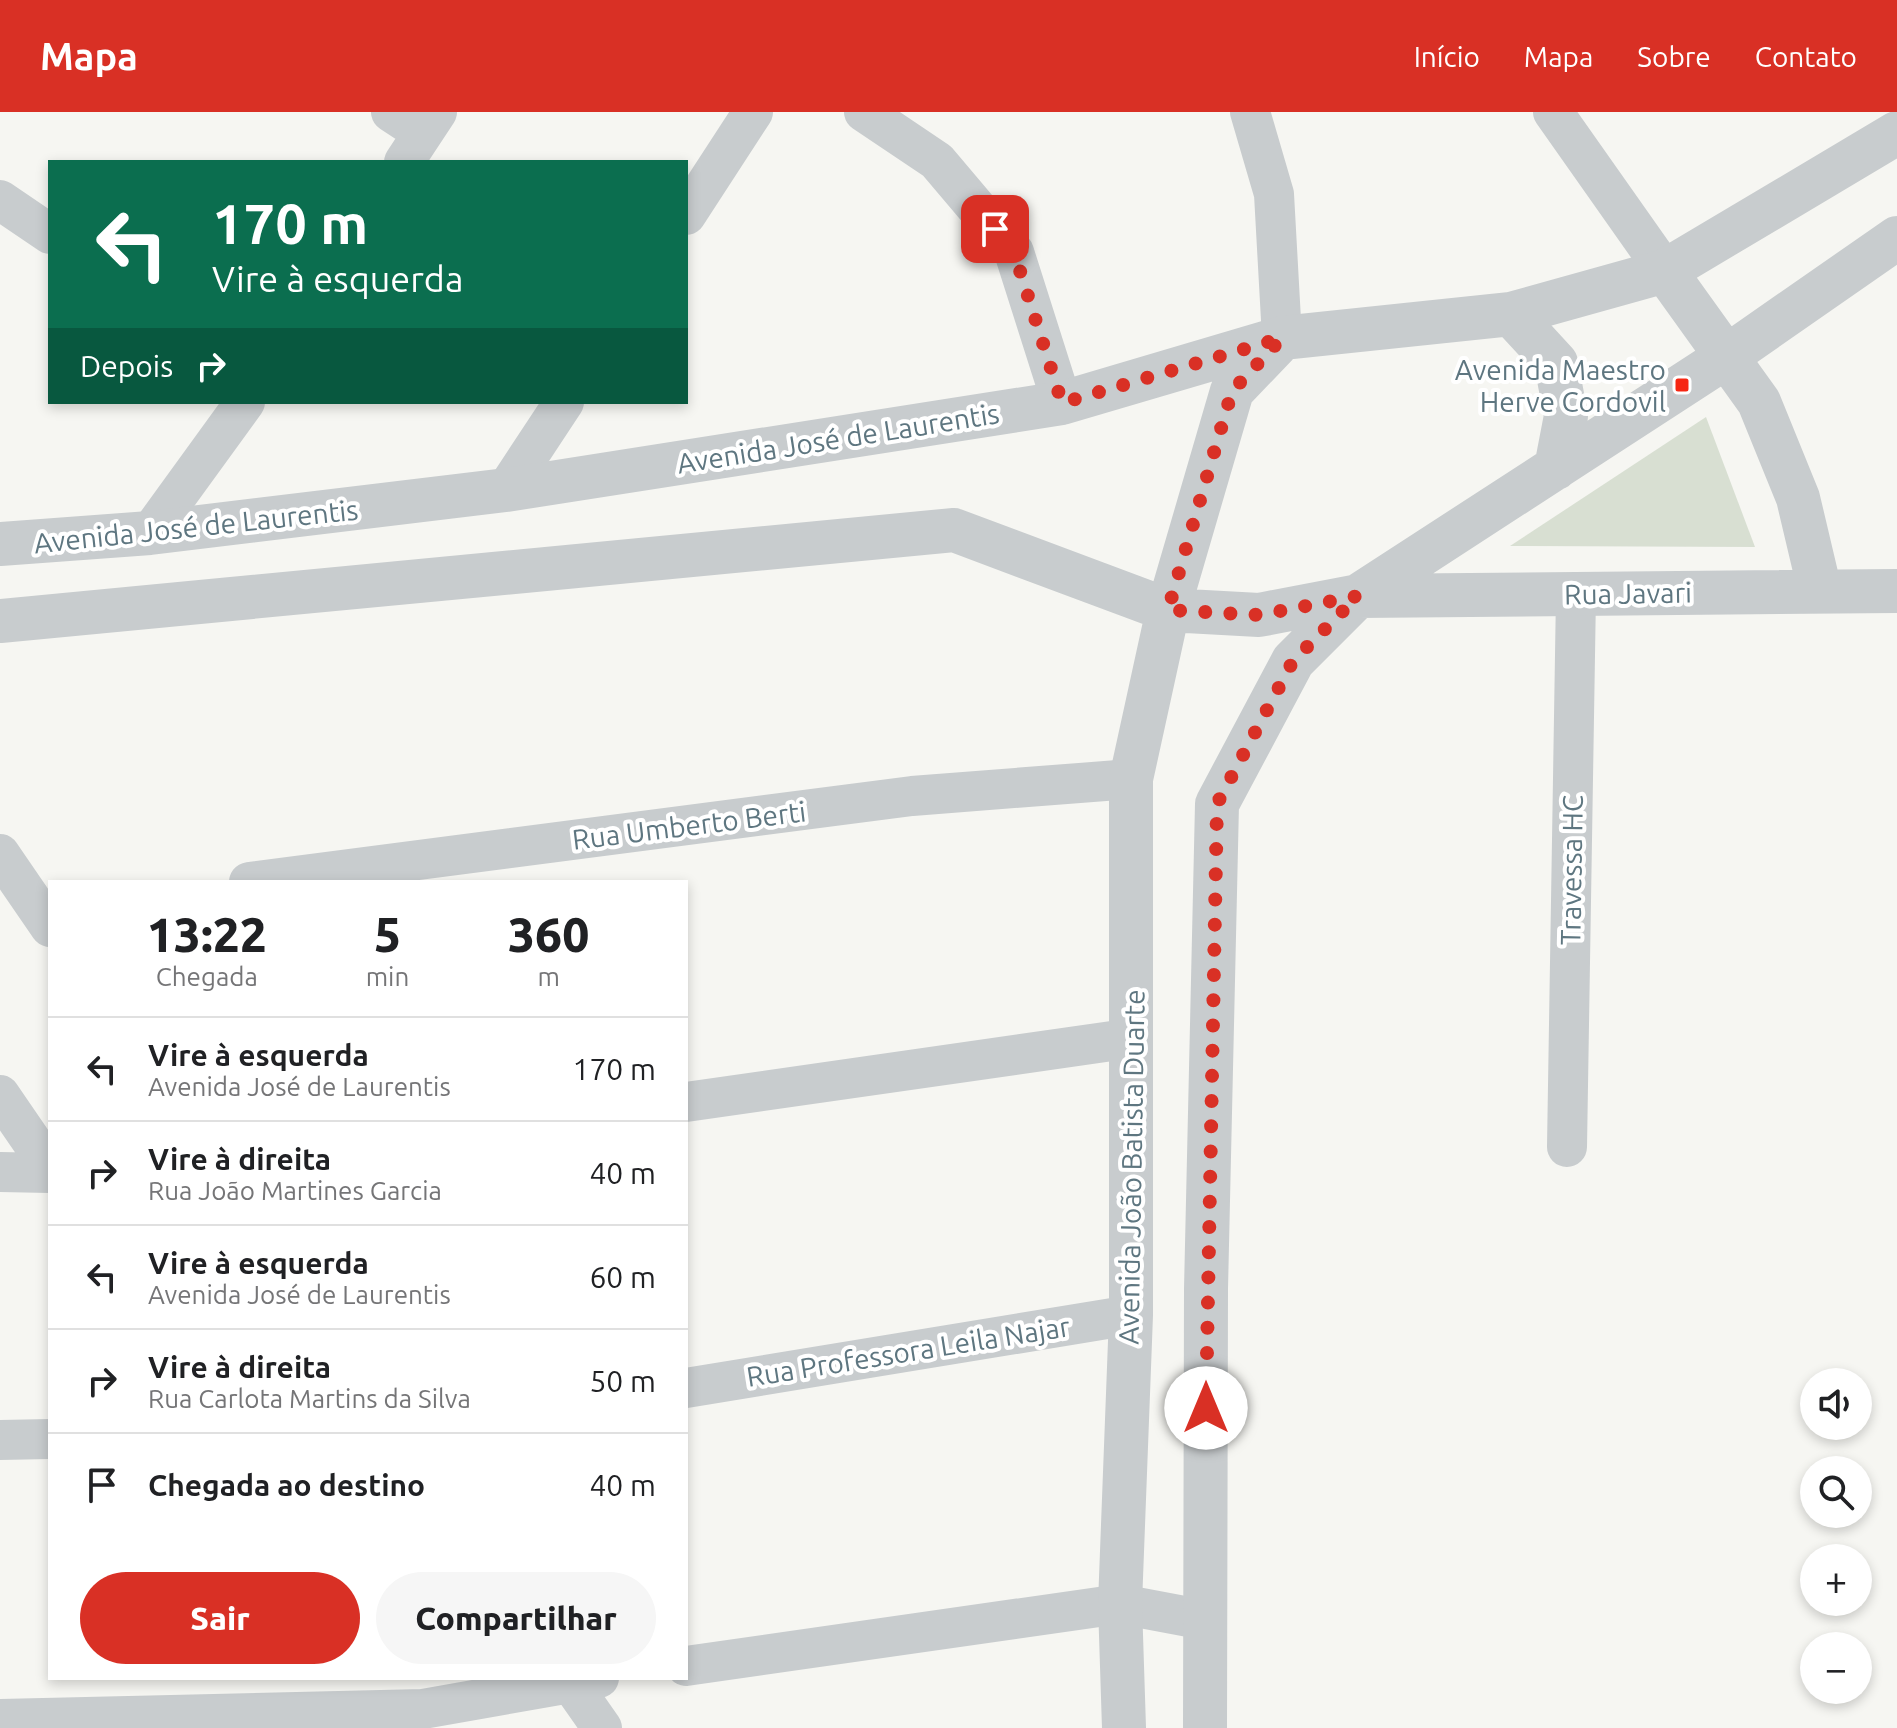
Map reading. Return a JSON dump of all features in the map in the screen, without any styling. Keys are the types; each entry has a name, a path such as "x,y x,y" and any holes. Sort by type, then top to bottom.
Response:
{"street":[{"path":"688,212 753,112"},
{"path":"864,112 937,161 1014,252 1062,403"},
{"path":"1250,112 1274,194 1282,338"},
{"path":"1553,112 1759,402 1798,498 1820,591"},
{"path":"1888,112 1897,124"},
{"path":"1665,271 1897,133"},
{"path":"0,200 48,233"},
{"path":"1205,1728 1206,1289 1217,804 1293,661 1358,596 1726,357 1897,238"},
{"name":"Avenida José de Laurentis","path":"6,541 150,533 506,490 1062,403 1282,338 1511,314 1665,271"},
{"path":"1511,314 1556,363 1566,416 1556,468"},
{"name":"Avenida João Batista Duarte","path":"1124,1728 1120,1604 1131,1315 1131,779 1168,610 1232,391 1282,338"},
{"path":"150,533 244,404"},
{"path":"506,490 563,404"},
{"path":"0,621 954,530 1168,610 1259,615 1358,596"},
{"name":"Rua Javari","path":"1358,596 1897,591"},
{"name":"Travessa HC","path":"1567,1147 1576,594"},
{"name":"Rua Umberto Berti","path":"264,880 912,796 1131,779"},
{"path":"0,854 46,915"},
{"path":"688,1102 1133,1038"},
{"path":"0,1095 48,1168"},
{"path":"0,1172 48,1171"},
{"name":"Rua Professora Leila Najar","path":"688,1388 1131,1315"},
{"path":"0,1440 48,1439"},
{"path":"688,1666 1120,1604 1205,1620"},
{"path":"0,1719 420,1705 573,1680"},
{"path":"579,1680 602,1728"}],"shaded area":[{"path":"1706,417 1755,547 1510,546"}],"place":[{"name":"Avenida Maestro Herve Cordovil","path":"1682,385"}],"route":[{"path":"995,229 1014,252 1062,403 1282,338 1232,391 1168,610 1259,615 1358,596 1293,661 1217,804 1206,1408"}]}
